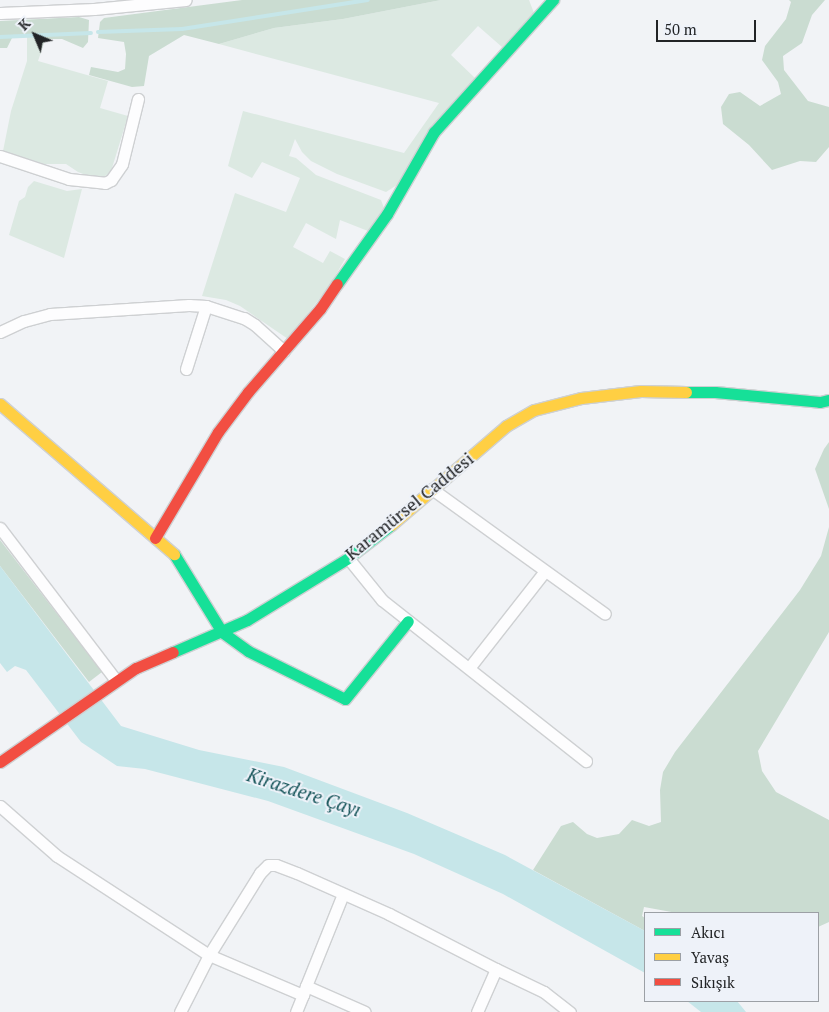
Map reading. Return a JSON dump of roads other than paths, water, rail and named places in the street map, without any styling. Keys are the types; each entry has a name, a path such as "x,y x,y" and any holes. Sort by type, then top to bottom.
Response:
{"street":[{"path":"0,13 94,9 186,0"},
{"path":"155,538 218,432 320,309 387,214 434,132 553,0"},
{"path":"0,156 69,180 105,183 111,180 122,164 138,99"},
{"path":"0,332 24,321 50,314 189,304 206,306 244,318 255,325 284,351"},
{"path":"186,369 206,306"},
{"name":"Karamürsel Caddesi","path":"0,762 116,680 146,663 222,632 272,606 348,558 384,531 518,418 534,410 581,398 641,391 685,390 820,402 829,400"},
{"path":"0,404 183,563 222,632 248,651 344,699 408,620"},
{"path":"432,489 605,614"},
{"path":"0,528 116,680"},
{"path":"348,558 382,600 586,760"},
{"path":"469,668 545,570"},
{"path":"0,806 58,856 209,955 364,1012"},
{"path":"180,1012 209,955 260,873 268,865 276,865 297,873 389,914 544,992 570,1012"},
{"path":"296,1012 343,894"},
{"path":"477,1012 496,969"}],"water":[{"name":"Kirazdere Çayı","path":"0,566 121,726 199,750 284,767 407,813 505,855 644,930 644,972 503,894 414,854 268,801 145,769 117,766 81,742 26,670 15,666 7,672 0,663"},
{"path":"688,1002 738,1002 746,1012 701,1012"}],"waterway":[{"path":"98,32 182,29 368,0"},
{"path":"0,37 91,33"}]}
